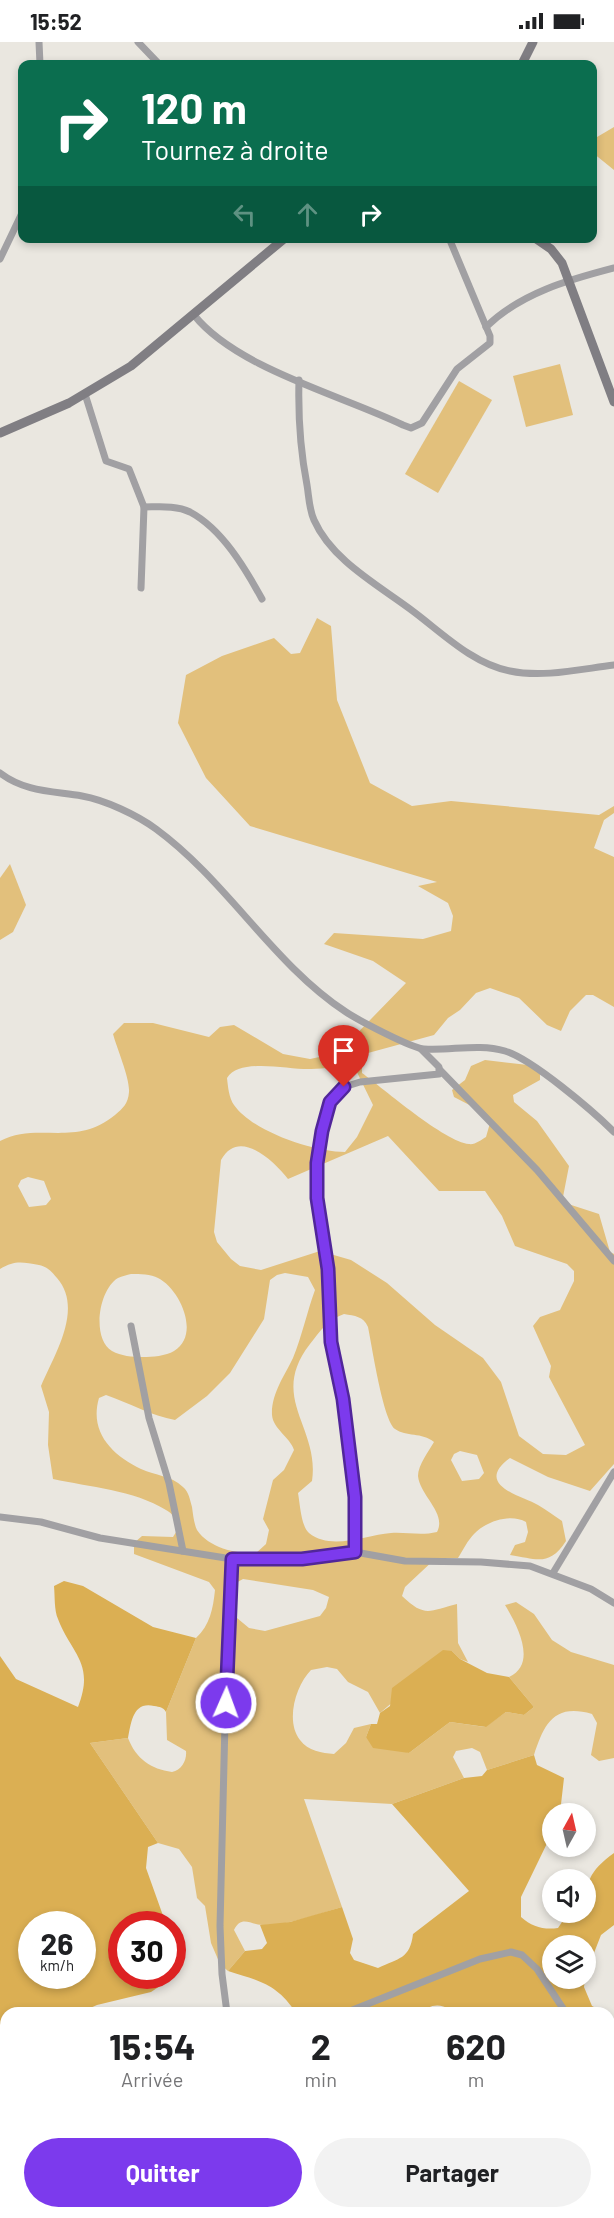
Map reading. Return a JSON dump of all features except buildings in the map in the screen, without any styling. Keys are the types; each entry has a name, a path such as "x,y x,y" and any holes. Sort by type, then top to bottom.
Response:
{"street":[{"path":"39,42 40,60"},
{"path":"138,42 155,60"},
{"path":"524,60 533,42"},
{"path":"0,259 18,221"},
{"path":"0,433 86,394 130,366 279,243"},
{"path":"194,315 211,336 226,346 411,428 422,423 457,369 490,343 486,327 451,243"},
{"path":"541,243 558,257 571,282 614,402"},
{"path":"486,327 502,311 520,300 614,268"},
{"path":"299,380 298,430 309,506 315,523 337,552 378,587 445,636 501,669 517,672 555,672 614,664"},
{"path":"86,394 106,461 129,468 144,507 141,588"},
{"path":"144,507 168,507 190,512 210,529 243,565 262,599"},
{"path":"0,773 11,781 32,790 84,796 103,802 154,827 197,862 297,971 346,1012 421,1049 537,1170 614,1261"},
{"path":"421,1049 479,1047 507,1052 540,1071 597,1115 614,1132"},
{"path":"355,1552 355,1497 343,1399 331,1342 328,1269 317,1198 317,1163 322,1131 330,1102 344,1087 360,1082 436,1076 440,1070"},
{"path":"131,1326 149,1418 169,1483 183,1551"},
{"path":"553,1573 614,1472"},
{"path":"0,1517 41,1522 100,1538 232,1559 302,1559 355,1552 405,1561 513,1564 553,1573 591,1589 614,1603"},
{"path":"226,2007 220,1926 226,1670 232,1559"},
{"path":"360,2007 480,1959 511,1952 522,1955 537,1969 562,2007"}],"shaded area":[{"path":"614,127 614,170 597,156 597,137"},
{"path":"560,364 573,415 526,427 513,376"},
{"path":"459,381 492,400 438,493 405,474"},
{"path":"317,618 331,626 337,700 370,783 412,806 451,801 599,815 614,806 614,813 604,820 594,848 614,857 614,1007 593,995 586,995 570,1011 561,1031 547,1025 519,998 490,988 476,993 460,1010 448,1018 434,1035 368,1053 362,1066 362,1073 430,1125 458,1141 471,1144 486,1137 490,1123 481,1111 454,1097 452,1090 465,1080 471,1066 485,1060 528,1065 540,1073 540,1080 513,1095 514,1102 537,1121 569,1166 562,1202 599,1214 610,1252 614,1254 614,1464 590,1491 548,1477 510,1458 500,1467 497,1475 498,1482 512,1493 538,1505 562,1521 566,1541 560,1549 554,1555 542,1559 510,1555 515,1545 525,1542 528,1532 526,1522 506,1518 492,1522 474,1534 458,1558 436,1558 405,1587 402,1596 416,1608 428,1611 457,1604 458,1643 468,1662 460,1659 452,1651 380,1713 368,1692 348,1682 337,1669 327,1667 311,1670 297,1694 293,1723 300,1740 307,1747 320,1752 334,1754 346,1743 354,1728 371,1724 366,1737 409,1753 450,1722 485,1727 506,1712 524,1715 534,1707 509,1677 518,1671 524,1654 519,1633 505,1605 516,1602 534,1614 552,1640 571,1652 614,1665 614,1758 599,1761 591,1755 597,1723 592,1714 579,1711 568,1712 559,1714 546,1726 534,1755 487,1770 480,1752 472,1748 456,1751 453,1757 464,1778 392,1804 304,1799 342,1907 282,1924 262,1925 246,1921 240,1923 234,1930 245,1951 228,1971 220,1964 211,1943 205,1906 197,1898 192,1867 179,1849 158,1843 90,1743 128,1738 135,1752 145,1762 172,1772 181,1767 186,1758 186,1751 167,1740 166,1712 196,1638 205,1628 210,1616 215,1590 209,1582 134,1554 134,1543 142,1536 173,1537 178,1529 169,1512 153,1503 126,1494 53,1479 48,1445 49,1412 41,1386 64,1332 68,1304 65,1290 51,1271 45,1267 19,1262 0,1269 0,1141 14,1135 28,1133 85,1130 100,1125 115,1115 125,1105 129,1092 113,1034 124,1023 153,1023 209,1037 220,1027 234,1025 283,1054 310,1059 338,1053 406,983 373,961 324,944 334,933 423,939 451,931 453,916 448,903 418,886 437,882 250,826 206,778 178,723 186,675 222,656 274,638 291,654 300,653","holes":["353,1064 373,1105 357,1137 345,1152 301,1144 269,1132 243,1115 230,1096 227,1078 233,1072 243,1068 253,1066 327,1068","388,1136 439,1191 485,1191 502,1216 515,1246 567,1264 574,1271 574,1281 560,1310 540,1317 533,1326 551,1366 549,1377 585,1445 566,1455 543,1454 519,1436 501,1382 483,1358 435,1325 387,1283 351,1260 320,1251 261,1270 240,1266 231,1259 217,1242 214,1232 221,1160 228,1151 237,1147 246,1147 256,1150 288,1179","28,1177 44,1181 51,1199 46,1205 29,1207 18,1186 21,1180","285,1273 308,1277 315,1290 296,1350 279,1385 272,1407 273,1420 294,1450 284,1470 273,1480 263,1519 269,1530 266,1544 255,1554 223,1548 202,1536 196,1528 190,1499 185,1489 173,1480 130,1463 112,1449 100,1432 97,1410 99,1398 106,1395 175,1420 207,1396 230,1373 264,1319 270,1280","131,1274 145,1274 158,1278 174,1292 187,1324 182,1344 174,1351 155,1356 131,1356 115,1353 105,1345 100,1325 102,1303 111,1284 118,1278","344,1314 358,1317 366,1323 382,1398 391,1423 399,1431 434,1442 422,1463 418,1476 423,1491 439,1518 437,1532 391,1533 328,1541 306,1530 298,1493 312,1481 312,1462 309,1444 294,1397 294,1381 298,1363 310,1344 333,1319","460,1451 477,1455 484,1473 479,1479 462,1481 451,1460 454,1454","243,1579 313,1590 329,1597 326,1608 320,1616 265,1631 249,1628 237,1618 231,1599 234,1584"]},
{"path":"10,864 26,905 13,932 0,940 0,878"},
{"path":"64,1581 83,1586 153,1627 196,1638 166,1712 158,1707 147,1705 142,1707 134,1714 128,1738 90,1743 158,1843 148,1847 146,1868 161,1911 108,1911 108,1989 156,1989 92,2007 0,2007 0,1656 16,1679 78,1707 83,1692 83,1669 57,1615 54,1586"},
{"path":"443,1650 452,1651 460,1659 487,1673 509,1677 534,1707 524,1715 506,1712 486,1727 450,1722 409,1753 373,1748 366,1737 371,1724 377,1724 380,1713 390,1706 392,1688"},
{"path":"534,1755 537,1765 564,1778 561,1803 542,1803 542,1854 521,1897 521,1917 525,1920 543,1928 553,1929 558,1928 561,1923 596,1923 596,1870 614,1853 614,1925 601,1935 596,1948 596,1935 542,1935 542,1989 585,1989 594,2007 444,2007 438,2005 430,2007 292,2007 267,1985 228,1971 245,1951 262,1949 267,1943 260,1925 290,1922 342,1907 353,1939 350,1953 354,1960 378,1968 402,1957 409,1948 413,1934 469,1891 392,1804 464,1778 482,1776 487,1770"}],"route":[{"path":"226,1703 232,1559 302,1559 355,1552 355,1497 343,1399 331,1342 328,1269 317,1198 317,1163 322,1131 330,1102 344,1087"}]}
